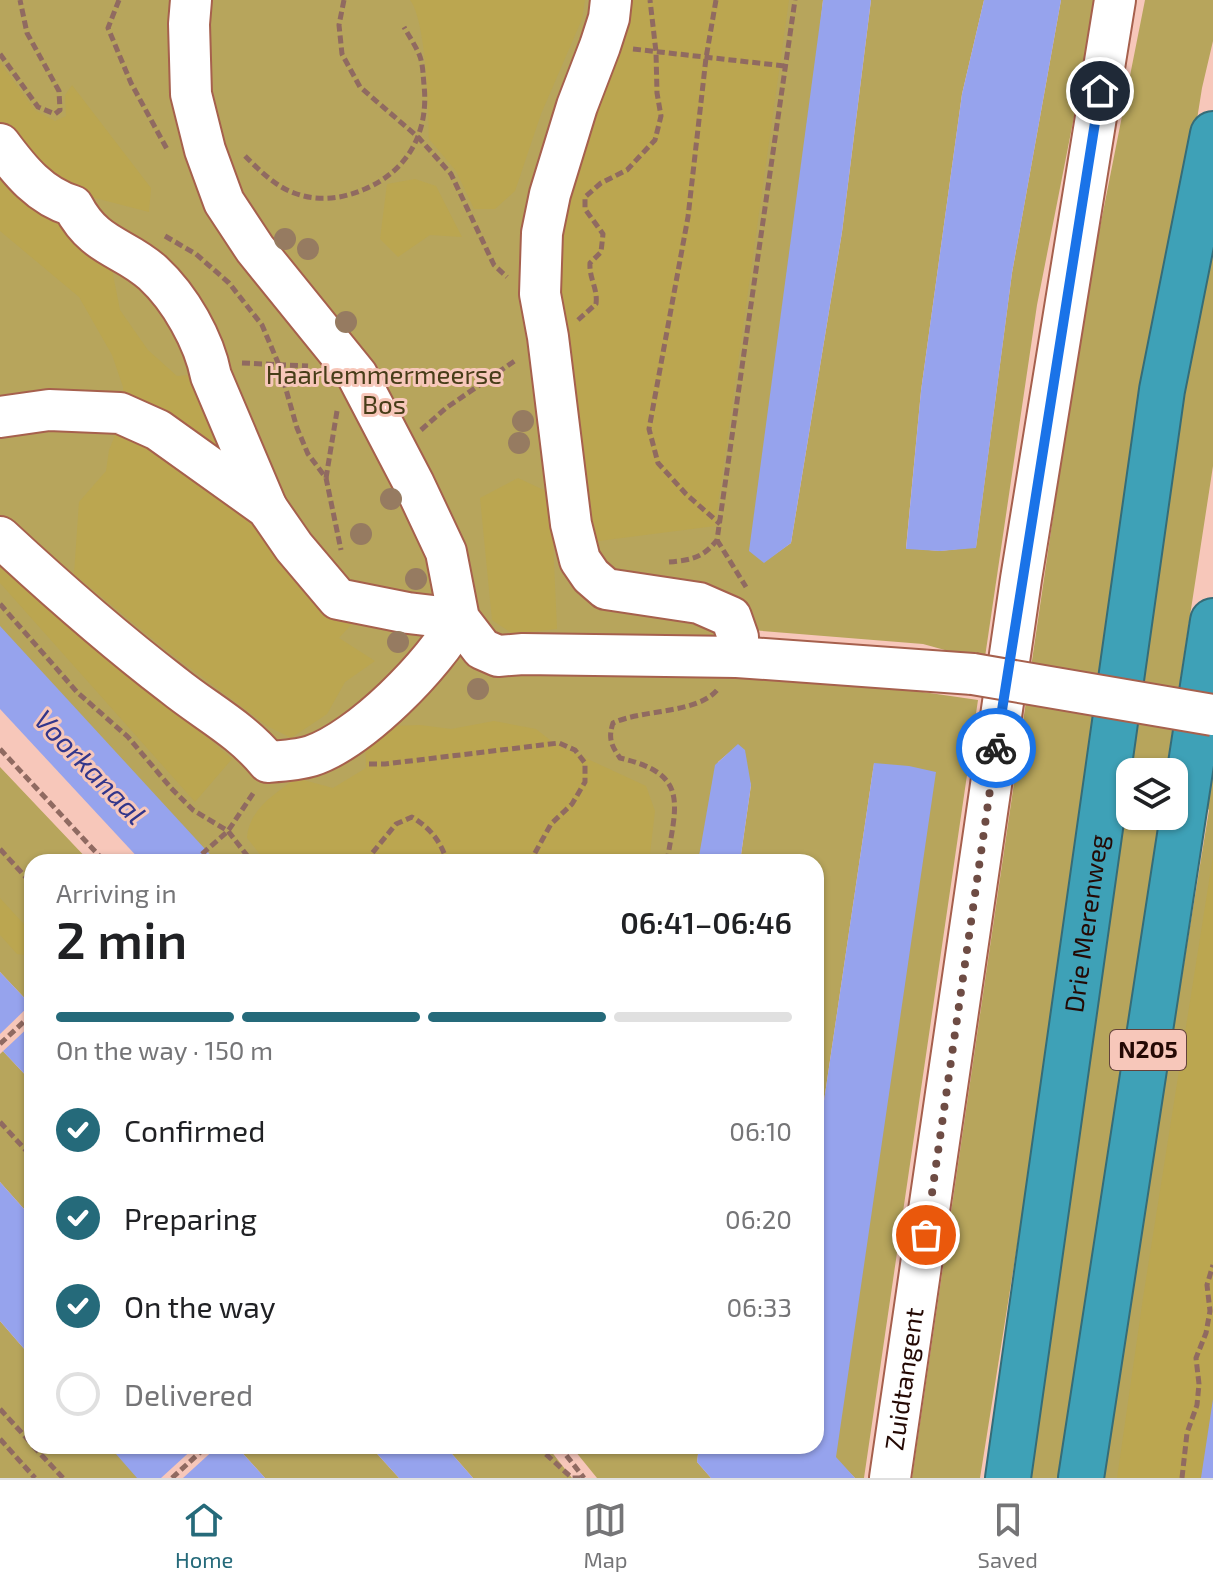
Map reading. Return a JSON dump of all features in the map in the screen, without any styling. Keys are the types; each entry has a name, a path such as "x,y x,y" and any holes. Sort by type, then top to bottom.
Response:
{"highway":[{"name":"Drie Merenweg","path":"1008,1478 1162,390 1213,134"},
{"name":"N205","path":"1081,1478 1213,621"}],"street":[{"path":"191,0 191,94 205,150 224,202 255,249 350,368 414,484 446,552 459,619 482,649 498,656 737,657 973,674 1213,715"},
{"path":"611,0 609,18 550,194 542,233 540,294 571,524 580,560 591,576 606,589 699,603 731,617 738,637 737,657"},
{"name":"Zuidtangent","path":"890,1478 1019,594 1115,0"},
{"path":"0,144 37,188 54,200 73,206 84,226 152,272 180,305 208,362 211,376 267,508 294,547 338,599 459,619"},
{"path":"0,417 49,410 120,413 158,430 267,508"},
{"path":"0,537 127,649 253,743 268,762 310,756 340,742 424,668 447,643 459,619"}],"path":[{"path":"0,54 38,107 55,114 60,110 59,91 27,33 20,0"},
{"path":"119,0 108,28 131,83 170,153"},
{"path":"344,0 339,25 342,54 360,87 419,138 451,174 494,265 505,275 540,294"},
{"path":"716,0 706,58 688,217 649,429 658,463 686,494 720,524"},
{"path":"717,540 795,0"},
{"path":"238,149 259,170 292,193 328,199 350,195 376,184 393,172 419,138 424,120 425,94 420,57 404,27"},
{"path":"600,46 785,66"},
{"path":"153,231 196,254 229,283 262,325 279,365 297,428 308,454 326,478"},
{"path":"208,362 350,368 334,416 326,478 343,563 355,602"},
{"path":"0,604 77,692 128,737 171,788 193,810 228,831 246,854"},
{"path":"668,854 676,806 669,782 647,765 620,758 610,743 609,733 613,723 628,715 696,704 713,696 737,657"},
{"path":"349,735 351,747 362,763 385,764 559,743 575,750 585,763 585,782 572,804 551,824 534,854"},
{"path":"0,749 98,854"},
{"path":"201,854 228,831 246,806 268,762"},
{"path":"372,854 396,824 412,817 429,827 445,854"},
{"path":"0,849 24,875"},
{"path":"0,1044 24,1022"},
{"path":"0,1122 24,1148"},
{"path":"1182,1478 1187,1433 1197,1405 1199,1384 1196,1358 1206,1333 1210,1311 1207,1285 1213,1265"},
{"path":"0,1409 24,1435"},
{"path":"0,1439 35,1478"},
{"path":"41,1454 63,1478"},
{"path":"172,1478 198,1454"},
{"path":"546,1454 572,1478 583,1478"},
{"path":"565,1454 583,1478"}],"green space":[{"name":"Haarlemmermeerse Bos","path":"0,0 823,0 764,562 791,543 842,232 871,0 984,0 962,94 921,391 906,548 940,551 976,547 1012,273 1061,0 1097,0 1037,305 985,657 963,655 923,644 738,629 731,677 916,691 978,700 864,1478 855,1478 835,1458 874,763 824,1101 824,854 741,854 751,785 738,745 718,762 705,854 181,854 0,655"},
{"path":"1145,0 1213,0 1213,41 1202,88 980,1478 912,1478 1083,313"},
{"path":"1213,221 1213,466 1168,758 1128,758 1203,263"},
{"path":"1213,739 1213,1478 1100,1478 1209,810 1193,793"},
{"path":"0,767 82,854 24,854 24,998 0,972"},
{"path":"1118,830 1158,830 1061,1478 1026,1478"},
{"path":"0,1048 24,1074 24,1209 0,1182"},
{"path":"0,1321 24,1349 24,1454 117,1454 138,1478 0,1478"},
{"path":"243,1454 377,1454 399,1478 265,1478"},
{"path":"452,1454 553,1454 572,1478 473,1478"},
{"path":"578,1454 698,1454 697,1462 711,1478 597,1478"}],"shaded area":[{"path":"410,0 585,0 582,19 541,114 515,191 495,209 474,209 456,171 429,139 423,45"},
{"path":"617,0 789,0 715,526 583,543 547,293"},
{"path":"0,62 35,110 55,121 66,116 65,95 72,85 151,188 149,212 41,184 0,129"},
{"path":"0,153 109,254 120,310 148,350 177,376 203,374 238,461 123,403 123,387 112,355 79,297 0,231"},
{"path":"415,179 436,186 462,237 430,235 398,257 380,239 387,184"},
{"path":"119,425 221,488 359,616 339,638 375,661 345,682 327,714 291,738 269,727 164,648 74,574 79,502 106,471 109,450"},
{"path":"518,478 548,492 557,629 513,634 492,620 480,498"},
{"path":"0,561 232,759 195,802 0,583"},
{"path":"494,721 536,729 555,744 646,786 655,811 650,854 260,854 247,838 252,819 258,811 296,778 333,788 366,768 365,731 371,727 420,725 451,729"},
{"path":"1213,856 1213,1399 1201,1478 1117,1478 1143,1298"},
{"path":"0,898 24,924 24,955 17,954 0,935"}],"water":[{"path":"823,0 871,0 842,232 791,543 764,563 749,551"},
{"path":"984,0 1061,0 1012,273 976,548 940,551 906,549 921,391 962,94"},
{"name":"Voorkanaal","path":"0,626 210,854 135,854 0,709"},
{"path":"738,744 745,750 751,785 741,854 699,854 715,765"},
{"path":"874,763 936,772 836,1457 855,1478 711,1478 697,1462 698,1454 824,1454 824,1101"},
{"path":"0,972 24,998 24,1074 0,1048"},
{"path":"0,1182 24,1209 24,1349 0,1321"},
{"path":"1213,1399 1213,1478 1201,1478"},
{"path":"116,1454 243,1454 265,1478 137,1478"},
{"path":"377,1454 452,1454 473,1478 399,1478"}],"pier":[{"path":"24,1011 24,1032 0,1054 0,1034"},
{"path":"187,1454 209,1454 183,1478 161,1478"}],"way so far":[{"path":"926,1235 996,748"}],"route":[{"path":"996,748 1100,91"}]}
